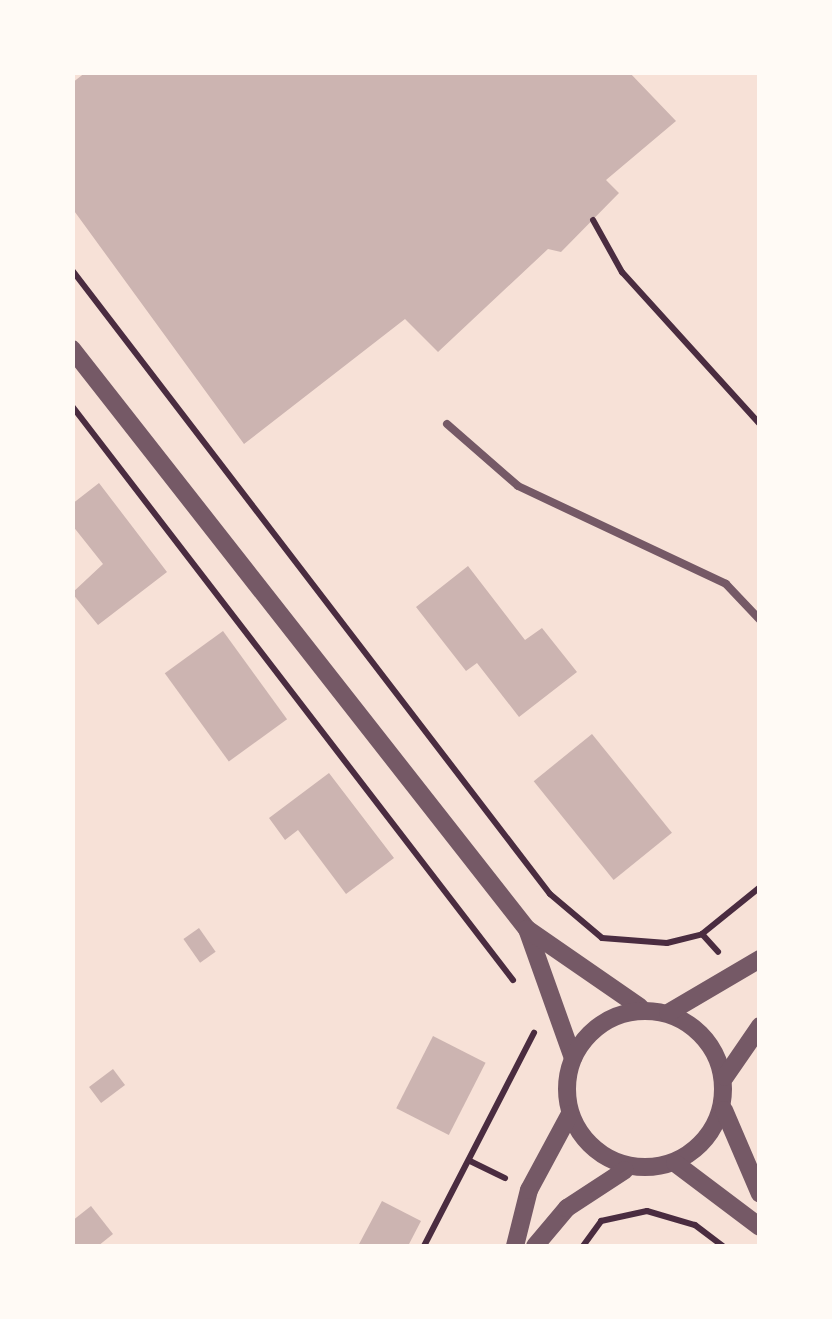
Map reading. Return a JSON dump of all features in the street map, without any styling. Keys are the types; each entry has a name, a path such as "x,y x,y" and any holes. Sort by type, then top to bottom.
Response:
{"street":[{"path":"72,350 527,929 640,1007 668,1014 715,1052 725,1076 724,1110 760,1194"},
{"path":"514,1246 529,1190 570,1114 573,1058 527,929"},
{"path":"668,1014 760,959"},
{"path":"573,1058 598,1022 640,1007"},
{"path":"725,1076 760,1026"},
{"path":"535,1246 567,1208 625,1170 675,1163 724,1110"},
{"path":"570,1114 625,1170"},
{"path":"675,1163 760,1226"}],"lane":[{"path":"447,424 518,486 726,584 760,620"}],"path":[{"path":"592,220 622,272 760,424"},
{"path":"72,270 550,894 602,938 667,943 702,934 760,887"},
{"path":"72,406 486,934 524,1000"},
{"path":"424,1246 534,1034 529,1017"},
{"path":"583,1246 601,1221 648,1212 695,1225 723,1246"}],"building":[{"path":"86,72 629,72 676,121 606,180 619,193 561,252 548,249 438,352 405,319 244,444 72,208 72,83"},
{"path":"99,483 167,572 98,625 72,593 103,564 72,525 72,504"},
{"path":"468,566 525,640 542,628 577,672 519,717 477,663 466,671 416,607"},
{"path":"223,631 287,719 229,762 165,673"},
{"path":"592,734 672,833 614,880 534,781"},
{"path":"329,773 394,858 346,894 298,830 285,840 269,818"},
{"path":"199,928 216,952 200,963 183,939"},
{"path":"433,1036 486,1063 449,1135 396,1108"},
{"path":"113,1069 125,1085 101,1103 89,1087"},
{"path":"382,1201 421,1221 408,1246 358,1246"},
{"path":"91,1206 113,1234 98,1246 72,1246 72,1221"}]}
